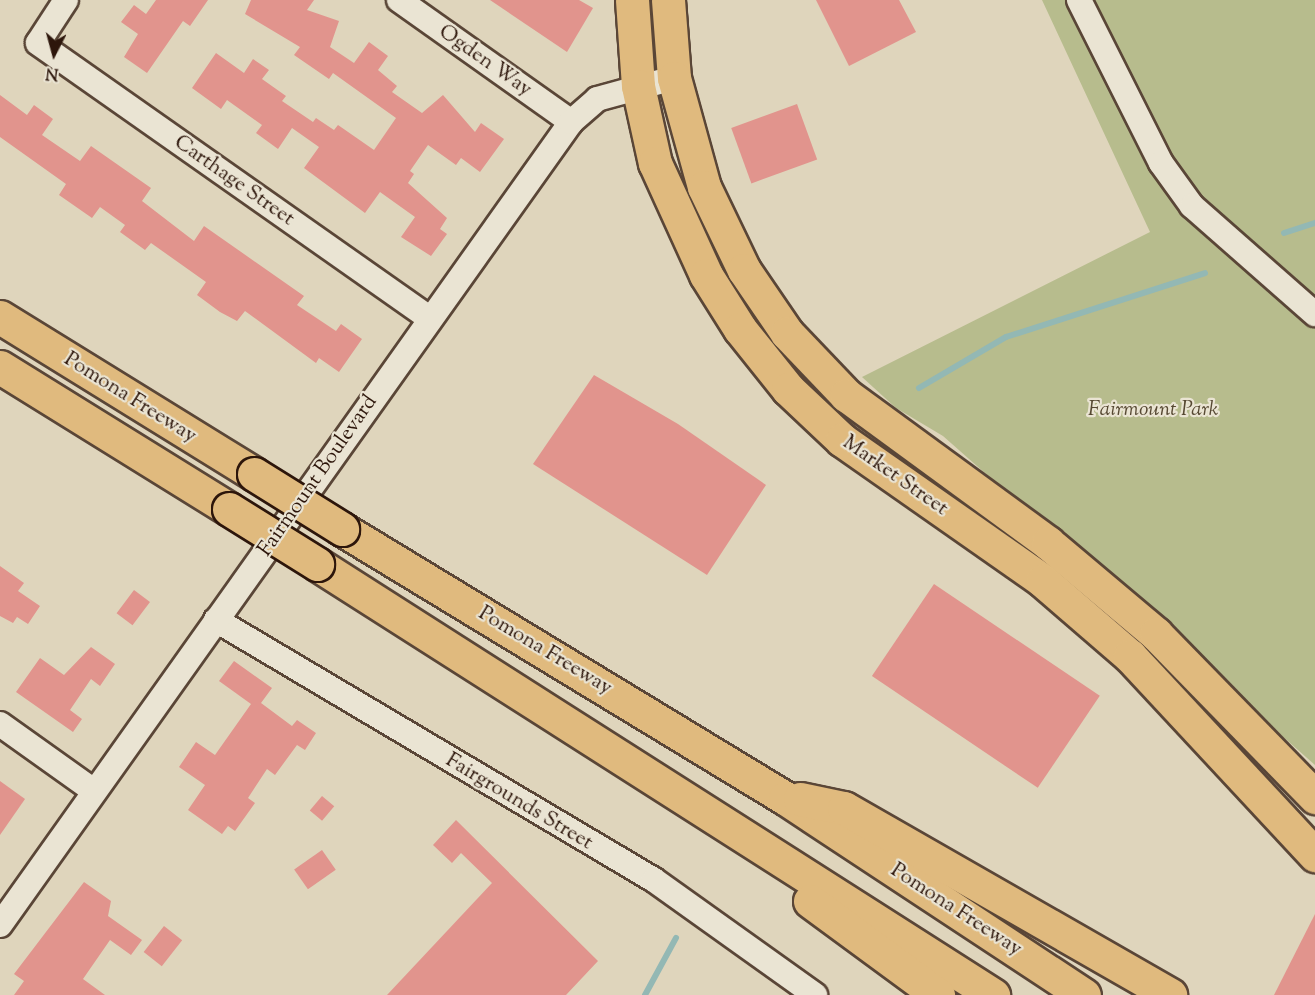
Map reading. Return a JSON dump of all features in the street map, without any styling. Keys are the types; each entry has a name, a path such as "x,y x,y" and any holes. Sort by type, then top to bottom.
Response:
{"main road":[{"name":"Market Street","path":"632,0 638,86 654,163 706,275 788,389 842,440 1043,581 1130,656 1315,855"},
{"name":"Market Street","path":"668,0 674,78 711,205 744,270 787,333 855,402 1048,543 1156,634 1315,797"},
{"name":"Pomona Freeway","path":"5,319 342,529 785,798 1084,995"},
{"name":"Pomona Freeway","path":"0,367 760,843 993,995"},
{"path":"785,798 844,808 1170,995"},
{"path":"760,843 798,892 938,995"}],"street":[{"name":"Carthage Street","path":"66,0 38,43 430,319"},
{"name":"Ogden Way","path":"399,0 571,122"},
{"path":"1079,0 1161,163 1227,241 1310,309"},
{"name":"Fairmount Boulevard","path":"0,925 571,122 597,99 674,78"},
{"name":"Fairgrounds Street","path":"216,620 654,880 733,932 815,995"},
{"path":"0,724 94,791"}],"green space":[{"name":"Fairmount Park","path":"1042,0 1315,0 1315,765 943,436 896,408 862,377 1150,232"}],"building":[{"path":"156,0 208,0 190,26 183,21 147,73 124,57 138,34 121,22 134,5 146,14"},
{"path":"251,0 314,0 307,10 339,21 330,47 354,63 369,42 388,56 378,70 397,86 392,92 422,113 443,95 475,132 481,123 504,139 480,172 461,158 456,165 428,145 410,171 414,174 408,183 447,218 440,229 447,234 431,256 401,237 415,217 380,192 365,213 304,168 319,147 292,128 278,149 256,133 262,125 227,100 221,109 192,88 216,53 244,73 253,59 269,70 262,79 286,96 282,101 313,122 316,118 334,130 338,125 374,150 396,118 333,73 329,79 294,55 300,47 245,14"},
{"path":"490,0 579,0 593,8 567,52"},
{"path":"816,0 899,0 916,32 849,66"},
{"path":"0,95 27,115 34,105 53,119 42,135 80,161 91,146 151,188 142,201 194,241 204,226 304,296 297,305 336,331 341,324 362,339 339,372 319,358 316,363 245,311 237,321 220,312 197,295 206,282 151,243 145,250 120,232 125,225 100,207 92,218 59,195 66,184 0,137"},
{"path":"797,104 817,159 751,183 731,128"},
{"path":"594,375 678,424 766,485 707,575 533,464"},
{"path":"0,566 24,583 18,591 40,606 28,624 17,617 13,623 0,616"},
{"path":"934,584 1100,696 1038,788 872,676"},
{"path":"134,590 150,602 133,625 117,613"},
{"path":"91,647 115,664 100,686 91,679 70,710 82,719 73,732 16,692 40,658 64,675"},
{"path":"234,661 272,688 261,703 292,726 297,720 316,733 305,750 297,745 275,775 267,769 248,798 255,803 235,831 228,826 222,834 188,810 205,785 179,767 196,742 215,755 251,704 219,681"},
{"path":"0,781 25,799 0,835"},
{"path":"322,796 334,806 322,821 310,811"},
{"path":"456,820 598,961 566,995 387,995 492,883 461,853 452,863 433,845"},
{"path":"322,850 336,870 308,889 294,870"},
{"path":"84,882 111,901 108,916 142,940 131,955 110,940 83,979 105,995 14,995 24,981 14,974"},
{"path":"1315,914 1315,995 1274,995"},
{"path":"164,926 182,940 162,966 144,952"}],"waterway":[{"path":"1284,233 1315,223"},
{"path":"919,388 1006,337 1205,273"},
{"path":"645,995 676,938"}]}
